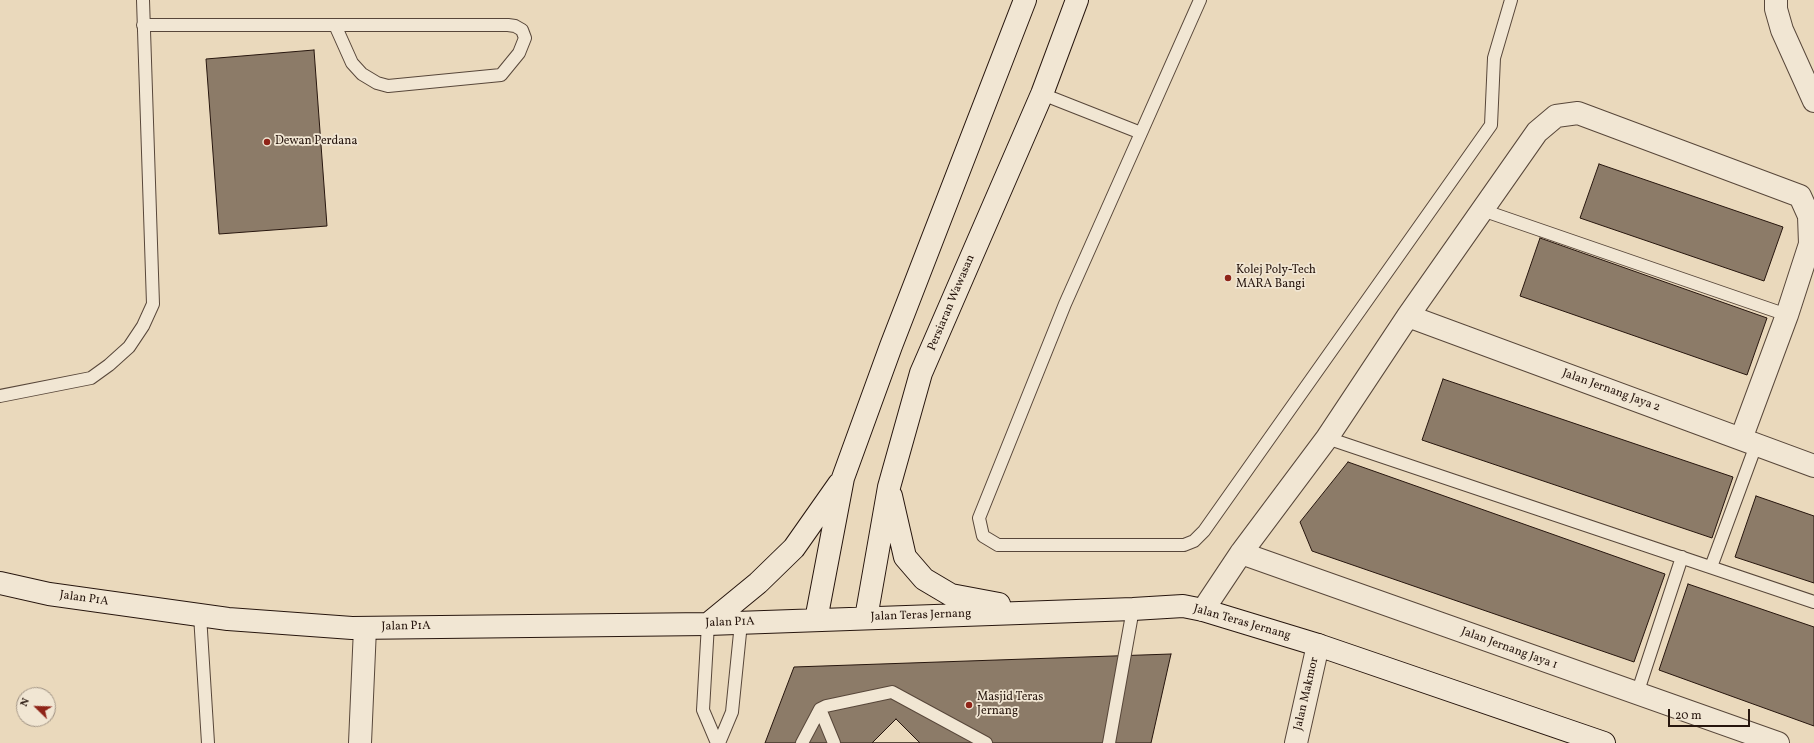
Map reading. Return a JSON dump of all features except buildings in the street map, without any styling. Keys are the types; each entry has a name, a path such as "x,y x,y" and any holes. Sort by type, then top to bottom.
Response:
{"main road":[{"path":"816,620 843,478 891,346 1025,0"},
{"path":"1776,0 1776,9 1782,30 1814,101"},
{"name":"Persiaran Wawasan","path":"866,618 889,487 921,373 1042,94 1072,6"},
{"path":"1203,610 1241,553 1327,438 1408,316 1537,132 1556,116 1578,113 1800,196 1809,216 1810,244 1748,442"},
{"name":"Jalan Jernang Jaya 2","path":"1408,316 1814,466"},
{"path":"708,624 758,584 794,548 843,478"},
{"path":"889,487 905,557 924,579 951,595 1042,611"},
{"name":"Jalan Jernang Jaya 1","path":"1241,553 1778,743"},
{"name":"Jalan P1A","path":"0,583 50,594 228,619 365,628 708,624 816,620"},
{"name":"Jalan Teras Jernang","path":"816,620 1182,606 1203,610 1318,645 1596,742"},
{"path":"360,743 365,628"},
{"name":"Jalan Makmor","path":"1296,743 1318,645"}],"lane":[{"path":"0,396 91,378 109,365 129,347 143,326 153,304 142,0"},
{"path":"1200,0 1066,304 979,518 983,536 998,545 1184,544 1194,542 1204,531 1491,125 1494,58 1511,0"},
{"path":"144,25 335,25 508,25 515,26 522,30 525,38 519,53 501,75 388,86 377,83 362,74 352,63 335,25"},
{"path":"1042,94 1141,133"},
{"path":"1482,210 1787,315"},
{"path":"1327,438 1814,602"},
{"path":"1711,567 1748,442"},
{"path":"1637,694 1682,557"},
{"path":"1109,743 1133,609"},
{"path":"200,615 208,743"},
{"path":"718,743 732,712 741,622"},
{"path":"708,624 703,710 718,743"},
{"path":"802,743 820,709 826,706 892,692 986,743"},
{"path":"820,709 834,743"}],"place":[{"name":"Dewan Perdana","path":"267,142"},
{"name":"Kolej Poly-Tech MARA Bangi","path":"1228,278"},
{"name":"Masjid Teras Jernang","path":"969,705"}]}
